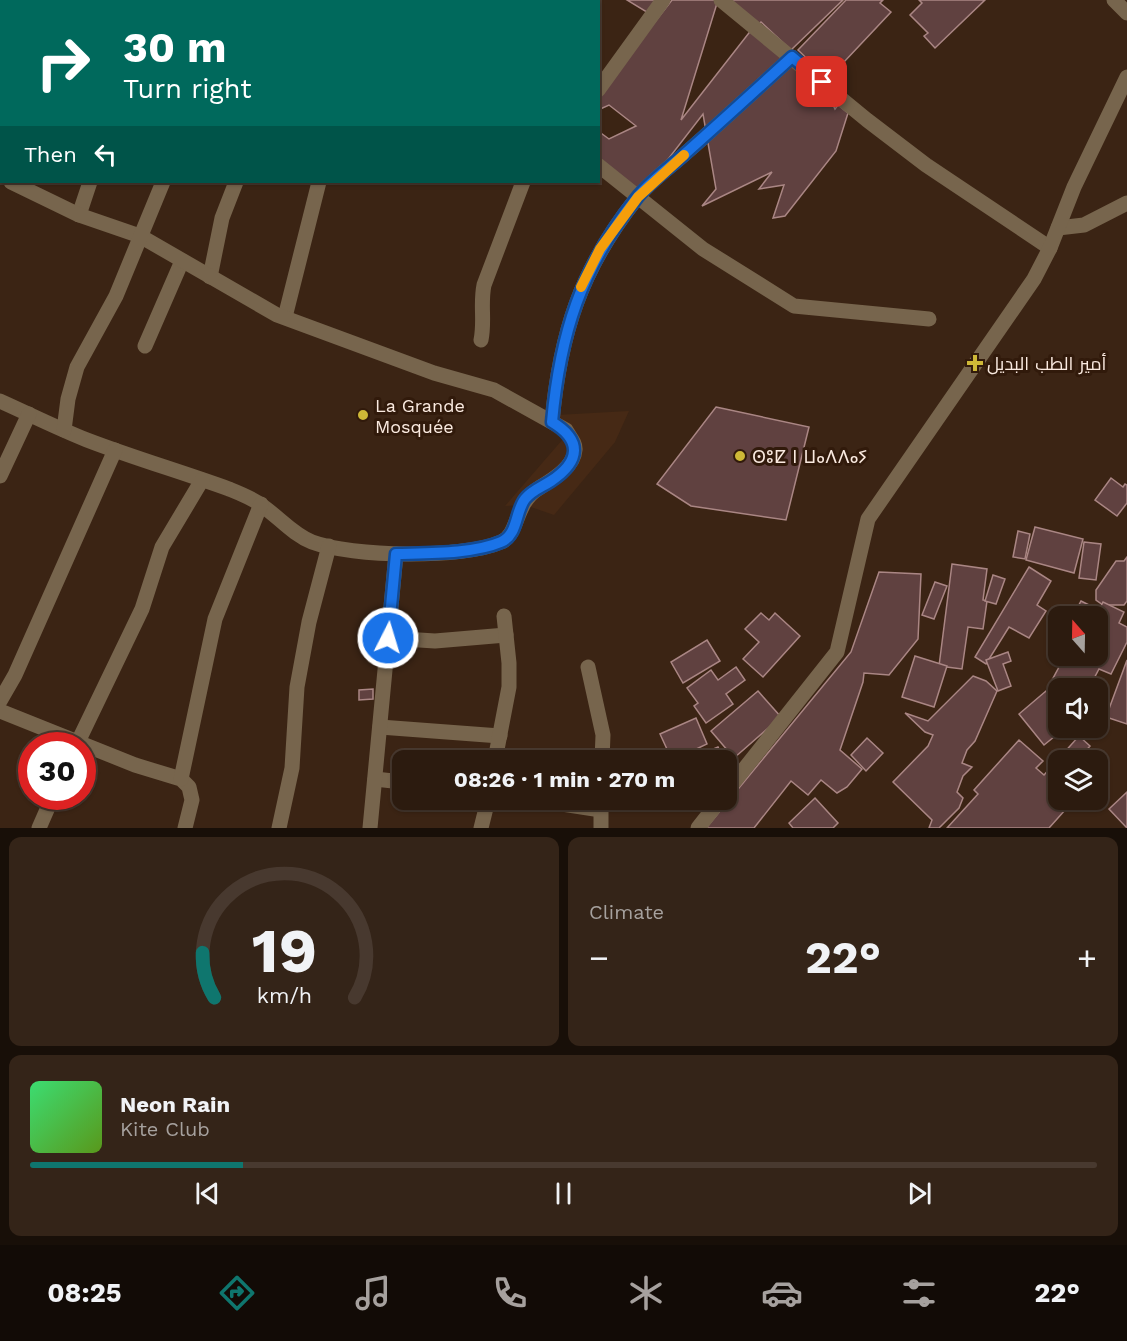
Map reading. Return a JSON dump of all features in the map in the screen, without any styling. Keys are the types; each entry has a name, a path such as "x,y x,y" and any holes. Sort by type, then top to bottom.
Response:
{"street":[{"path":"600,87 663,0"},
{"path":"721,0 867,120 926,165 1050,248"},
{"path":"1114,0 1127,13"},
{"path":"552,422 555,385 564,344 580,291 600,249 638,197 792,57"},
{"path":"737,778 837,652 868,519 1034,279 1050,248 1074,187 1127,77"},
{"path":"600,167 703,249 794,306 929,319"},
{"path":"0,401 115,450 231,489 261,504 291,530 313,542 396,554 451,552 487,546 507,539 512,533 523,501 531,492 554,479 571,461 575,449 566,430 494,390 434,373 285,317 140,236 79,215 12,183"},
{"path":"79,215 90,183"},
{"path":"64,430 68,399 77,367 116,296 163,183"},
{"path":"210,277 222,218 236,183"},
{"path":"285,317 319,183"},
{"path":"481,340 484,326 482,297 484,285 523,183"},
{"path":"1058,228 1084,225 1127,203"},
{"path":"145,346 182,261"},
{"path":"0,476 28,414"},
{"path":"0,701 15,675 115,450"},
{"path":"83,732 142,609 162,547 202,480"},
{"path":"181,779 215,619 261,504"},
{"path":"279,828 292,768 297,687 309,622 329,546"},
{"path":"370,828 396,554"},
{"path":"497,750 509,687 504,616"},
{"path":"388,638 435,641 506,635"},
{"path":"588,667 603,735 602,750"},
{"path":"0,711 49,732"},
{"path":"380,727 500,736"},
{"path":"96,751 181,779 189,787 192,800 185,828"},
{"path":"375,779 392,781"},
{"path":"39,828 47,810"},
{"path":"481,828 486,810"},
{"path":"601,810 601,828"},
{"path":"698,828 712,810"}],"shaded area":[{"path":"629,411 615,442 554,515 525,505 505,506 563,439 551,431 557,415"}],"building":[{"path":"627,0 659,0 650,14"},
{"path":"672,0 718,0 681,120 752,29 822,82 835,109 838,105 848,113 836,151 785,216 773,218 784,185 759,189 772,172 702,206 716,189 703,114 642,193 600,162 600,132 609,139 636,126 609,105 600,109 600,91"},
{"path":"726,0 843,0 791,50 761,22 757,26"},
{"path":"846,0 883,0 880,3 891,12 828,79 798,50"},
{"path":"919,0 985,0 935,48 924,36 928,33 910,15 922,3"},
{"name":"ⵙⵓⵇ ⵏ ⵡⴰⴷⴷⴰⵢ","path":"716,407 809,427 786,520 691,506 657,484"},
{"path":"1111,478 1123,487 1127,485 1127,503 1117,516 1095,500"},
{"path":"1035,527 1083,539 1074,573 1026,560"},
{"path":"1018,531 1030,534 1025,559 1013,557"},
{"path":"1084,542 1101,544 1096,580 1079,578"},
{"path":"1127,557 1127,601 1124,605 1103,605 1096,600 1096,590 1116,561 1124,561"},
{"path":"952,564 987,569 983,600 987,601 983,629 968,627 962,669 939,666"},
{"path":"1029,567 1051,581 1037,605 1046,611 1029,638 1009,627 986,664 975,657"},
{"path":"879,572 921,574 918,639 889,675 864,673 840,750 862,769 847,787 837,793 821,780 808,795 791,781 754,828 706,828 721,810 737,810 737,790 851,652"},
{"path":"993,575 1005,579 996,604 985,601"},
{"path":"935,582 947,586 934,619 922,615"},
{"path":"1081,601 1091,606 1078,606"},
{"path":"1103,602 1124,612 1119,623 1127,627 1127,642 1111,674 1099,669 1094,678 1053,678 1060,666 1108,666 1108,606 1101,606"},
{"path":"761,613 769,620 775,613 800,636 763,677 743,659 759,642 745,629"},
{"path":"707,640 720,661 683,683 671,662"},
{"path":"1008,652 1011,661 1003,664 1011,686 998,691 986,660"},
{"path":"915,656 947,666 934,707 902,697"},
{"path":"1127,660 1127,724 1108,718 1108,712"},
{"path":"736,667 745,680 726,694 733,704 706,723 694,706 698,703 687,688 711,670 718,680"},
{"path":"973,676 986,681 997,691 975,741 967,750 962,763 972,767 963,776 957,792 963,798 959,808 939,828 929,828 932,820 893,782 928,746 933,735 925,732 905,713 928,721"},
{"path":"373,689 373,699 359,700 359,690"},
{"path":"758,691 781,717 737,755 737,750 727,750 711,731"},
{"path":"1046,691 1048,693 1048,738 1053,738 1044,745 1019,714"},
{"path":"696,718 707,744 694,750 667,750 660,734"},
{"path":"867,738 883,753 866,771 851,755"},
{"path":"1077,738 1081,738 1090,746 1086,750 1066,750"},
{"path":"1019,740 1043,761 1036,768 1044,775 1048,771 1048,810 1065,810 1049,828 947,828 978,794 974,790"},
{"path":"1127,792 1127,828 1109,809"},
{"path":"815,798 838,823 833,828 793,828 789,823"}],"slow traffic":[{"path":"581,287 600,249 638,197 684,155"}],"place":[{"name":"أمير الطب البديل","path":"975,363"},
{"name":"La Grande Mosquée","path":"363,415"},
{"name":"ⵙⵓⵇ ⵏ ⵡⴰⴷⴷⴰⵢ","path":"740,456"}],"route":[{"path":"388,638 396,554 451,552 502,542 512,533 523,501 531,492 554,479 571,461 575,449 573,441 566,430 552,422 555,385 566,334 580,291 600,249 638,197 792,57 822,82"}]}
